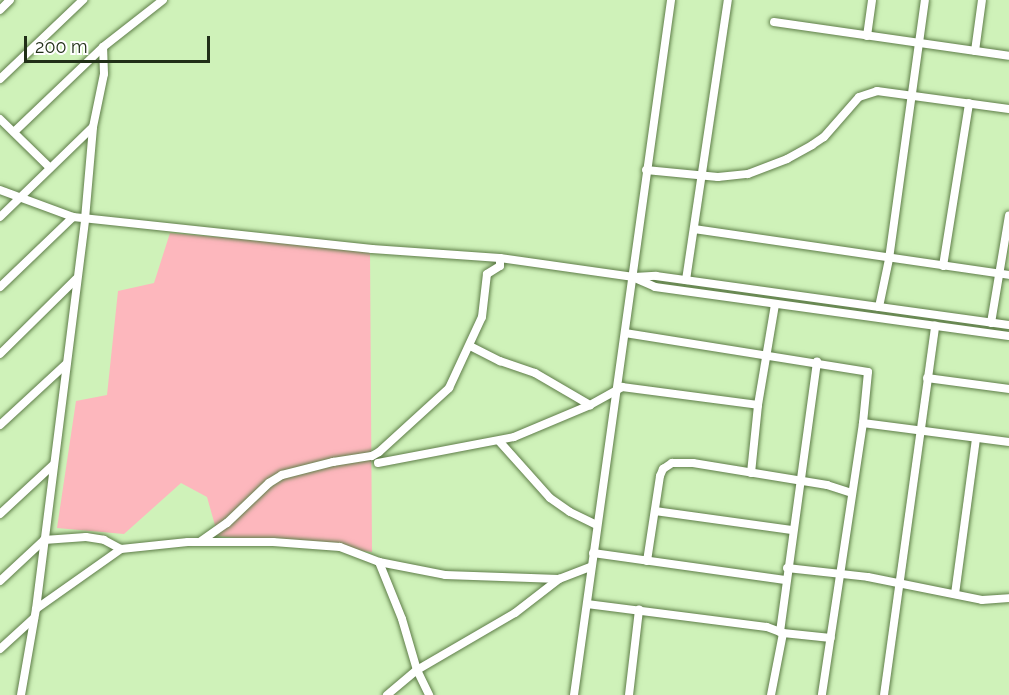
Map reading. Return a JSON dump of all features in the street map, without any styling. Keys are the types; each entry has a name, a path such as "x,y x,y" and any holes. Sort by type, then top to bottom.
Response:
{"street":[{"path":"0,10 10,0"},
{"path":"0,79 83,0"},
{"path":"14,132 103,47 163,0"},
{"path":"573,695 634,277 646,170 671,0"},
{"path":"686,280 728,0"},
{"path":"867,36 872,0"},
{"path":"879,307 889,259 925,0"},
{"path":"975,51 982,0"},
{"path":"774,22 1009,56"},
{"path":"21,695 35,614 52,465 85,219 93,127 104,74 103,47"},
{"path":"646,170 702,175 745,175 787,159 824,137 851,104 869,93 911,95 1009,109"},
{"path":"943,266 969,103"},
{"path":"0,118 50,168"},
{"path":"0,217 93,127"},
{"path":"0,190 73,217 85,219 375,249 500,258 634,277 656,276 1009,325"},
{"path":"991,323 1009,215"},
{"path":"0,286 73,217"},
{"path":"694,229 1009,275"},
{"path":"201,541 227,523 268,483 282,475 333,462 372,456 379,452 449,388 482,317 485,278 488,272 500,266 500,258"},
{"path":"634,277 655,287 1009,336"},
{"path":"0,354 76,279"},
{"path":"751,473 758,405 776,304"},
{"path":"884,695 935,326"},
{"path":"625,333 768,354 868,372 863,423 822,695"},
{"path":"470,346 500,362 535,373 590,405"},
{"path":"771,695 817,362"},
{"path":"0,425 66,364"},
{"path":"927,378 1009,389"},
{"path":"378,463 499,441 520,435 590,405 616,388 637,387 758,405"},
{"path":"863,423 1009,442"},
{"path":"955,594 976,438"},
{"path":"499,441 549,498 570,512 597,525"},
{"path":"646,561 660,476 667,465 683,462 801,481 852,493"},
{"path":"0,514 52,465"},
{"path":"655,511 792,530"},
{"path":"0,581 44,540 86,537 104,540 121,549"},
{"path":"0,649 35,614 121,549 201,541 273,542 340,547 379,562 445,575 559,579"},
{"path":"593,553 786,580"},
{"path":"379,562 402,619 417,670 429,695"},
{"path":"387,695 417,670 515,613 559,579 591,567"},
{"path":"787,568 839,573 982,600 1009,598"},
{"path":"587,604 767,627 781,633 831,638"},
{"path":"629,695 639,610"}],"shaded area":[{"path":"170,233 370,250 372,552 218,536 207,497 181,483 124,534 57,528 76,401 107,395 118,291 154,283"}]}
